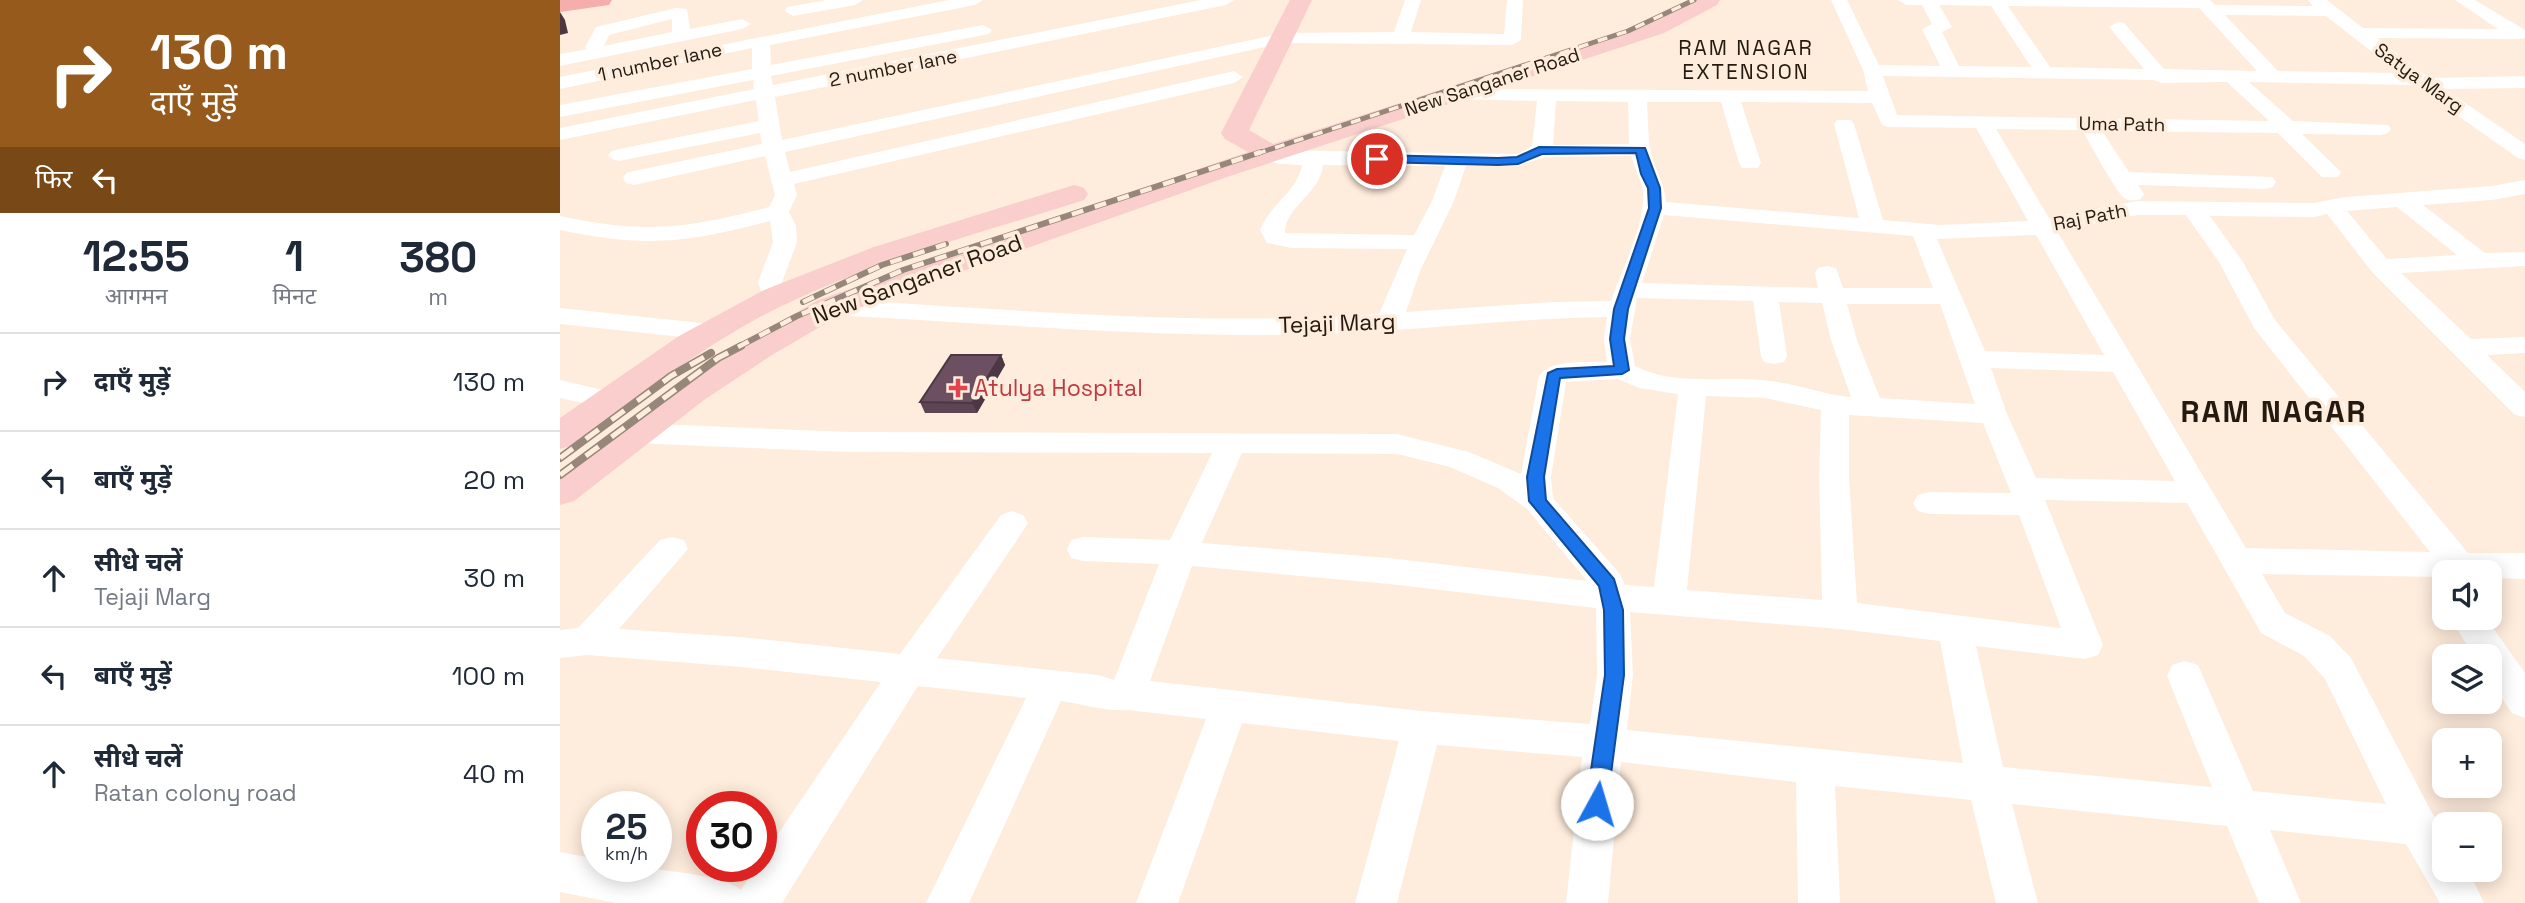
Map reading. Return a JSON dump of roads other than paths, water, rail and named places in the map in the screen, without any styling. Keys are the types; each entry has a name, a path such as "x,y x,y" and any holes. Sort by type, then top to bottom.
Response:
{"highway":[{"path":"560,4 571,0"},
{"path":"560,4 601,0"}],"main road":[{"path":"1301,0 1294,38 1264,133 1234,133 1294,38 1318,0"},
{"name":"New Sanganer Road","path":"560,436 710,332 774,298 858,263 1547,46 1625,19 1665,0"},
{"name":"New Sanganer Road","path":"560,491 633,433 773,337 831,307 1264,133 1457,94 1656,28 1709,0"},
{"path":"643,377 694,391"}],"street":[{"path":"560,60 750,25 855,0"},
{"path":"792,15 975,0"},
{"name":"2 number lane","path":"560,134 1226,0"},
{"path":"1401,37 1413,0"},
{"path":"634,178 1202,47 1294,38 1512,40 1515,0"},
{"path":"1457,94 1879,97 1872,70 1839,0"},
{"path":"1906,0 2323,5"},
{"path":"1927,0 1942,26 1931,29 1952,71"},
{"path":"2463,0 2522,36"},
{"path":"1996,1 2045,74"},
{"path":"2205,4 2274,78"},
{"name":"Satya Marg","path":"2323,5 2421,81 2525,154"},
{"path":"750,25 762,72 773,148 786,195 778,212 784,226 785,242 770,282 774,298"},
{"name":"1 number lane","path":"560,83 585,78 750,25"},
{"path":"560,111 1007,25"},
{"path":"2118,27 2161,77"},
{"path":"2358,33 2522,36"},
{"path":"783,180 1234,77 1202,47"},
{"path":"585,78 592,54"},
{"path":"1872,70 2525,82"},
{"path":"2234,78 2330,172"},
{"path":"1264,133 1283,158 1518,160 1534,156 1542,148 1547,95"},
{"path":"1622,370 1617,339 1624,299 1655,208 1654,188 1646,174 1641,150 1637,95"},
{"path":"1729,95 1750,163"},
{"name":"Uma Path","path":"1879,97 1889,121 2381,129"},
{"path":"1982,122 2273,623 2317,646 2338,669 2418,826 2432,848"},
{"path":"1844,124 1873,226"},
{"path":"2088,124 2143,208"},
{"path":"619,155 769,125"},
{"path":"2489,129 2525,130"},
{"path":"1539,151 1641,150"},
{"path":"1312,158 1314,167 1308,181 1278,215 1272,230 1275,238 1292,241 1422,242"},
{"path":"1385,323 1393,316 1409,267 1450,190 1457,160"},
{"path":"2121,178 2265,182"},
{"name":"Raj Path","path":"1655,208 1923,230 2041,226 2143,208 2314,210 2345,204 2492,193 2525,187"},
{"path":"2401,199 2479,261"},
{"path":"2191,207 2220,243 2247,287 2263,322 2436,560"},
{"path":"560,223 620,235 649,235 683,233 778,212"},
{"path":"2338,215 2381,267 2525,408"},
{"path":"1083,549 1180,553 1389,571 1611,597 1840,615 2085,645 1993,414 1961,319 1948,296 1923,230"},
{"path":"2381,267 2525,259"},
{"path":"1830,285 1844,340 1869,407"},
{"name":"Tejaji Marg","path":"831,307 1173,325 1322,326 1552,310 1624,299 1765,294 1830,285 1948,296"},
{"path":"1765,294 1774,356"},
{"path":"560,316 710,332"},
{"path":"2463,348 2525,345"},
{"path":"1973,359 2123,364"},
{"path":"1538,501 1536,477 1553,376 1557,374 1622,370 1639,379 1693,388 1723,386 1777,391 1811,396 1836,405 1993,414"},
{"path":"560,388 611,400"},
{"path":"1668,602 1675,566 1693,388"},
{"path":"1836,405 1834,478 1840,615"},
{"path":"633,433 849,442 1397,444 1458,459 1509,480 1538,501 1608,583 1611,597 1615,675 1606,743 1602,754 1587,903"},
{"path":"1127,694 1180,553 1208,500 1231,444"},
{"path":"1929,503 2195,492"},
{"path":"757,903 909,670 1012,523"},
{"path":"573,643 672,549"},
{"path":"2236,560 2432,571"},
{"path":"2502,568 2525,566"},
{"path":"1955,629 1987,784 2017,903"},
{"path":"2475,630 2525,702"},
{"path":"573,643 741,652 1051,684 1098,690 1114,696 1127,694 1422,727 1606,743 1638,749 2418,826"},
{"path":"2185,676 2280,903"},
{"path":"947,903 1051,684"},
{"path":"1157,903 1229,707"},
{"path":"1376,903 1422,727"},
{"path":"1815,766 1819,903"},
{"path":"560,872 724,903"},
{"path":"2452,882 2463,903"}],"railway":[{"path":"1256,154 1628,31 1694,0"},
{"path":"738,347 797,316 903,270 1261,152"},
{"path":"803,302 882,265 946,244"},
{"path":"560,475 718,358 741,346"},
{"path":"560,458 671,376 711,353"}],"place":[{"name":"Atulya Hospital","path":"958,388"}],"district":[{"name":"RAM NAGAR EXTENSION","path":"1746,59"},
{"name":"RAM NAGAR","path":"2274,411"}]}
